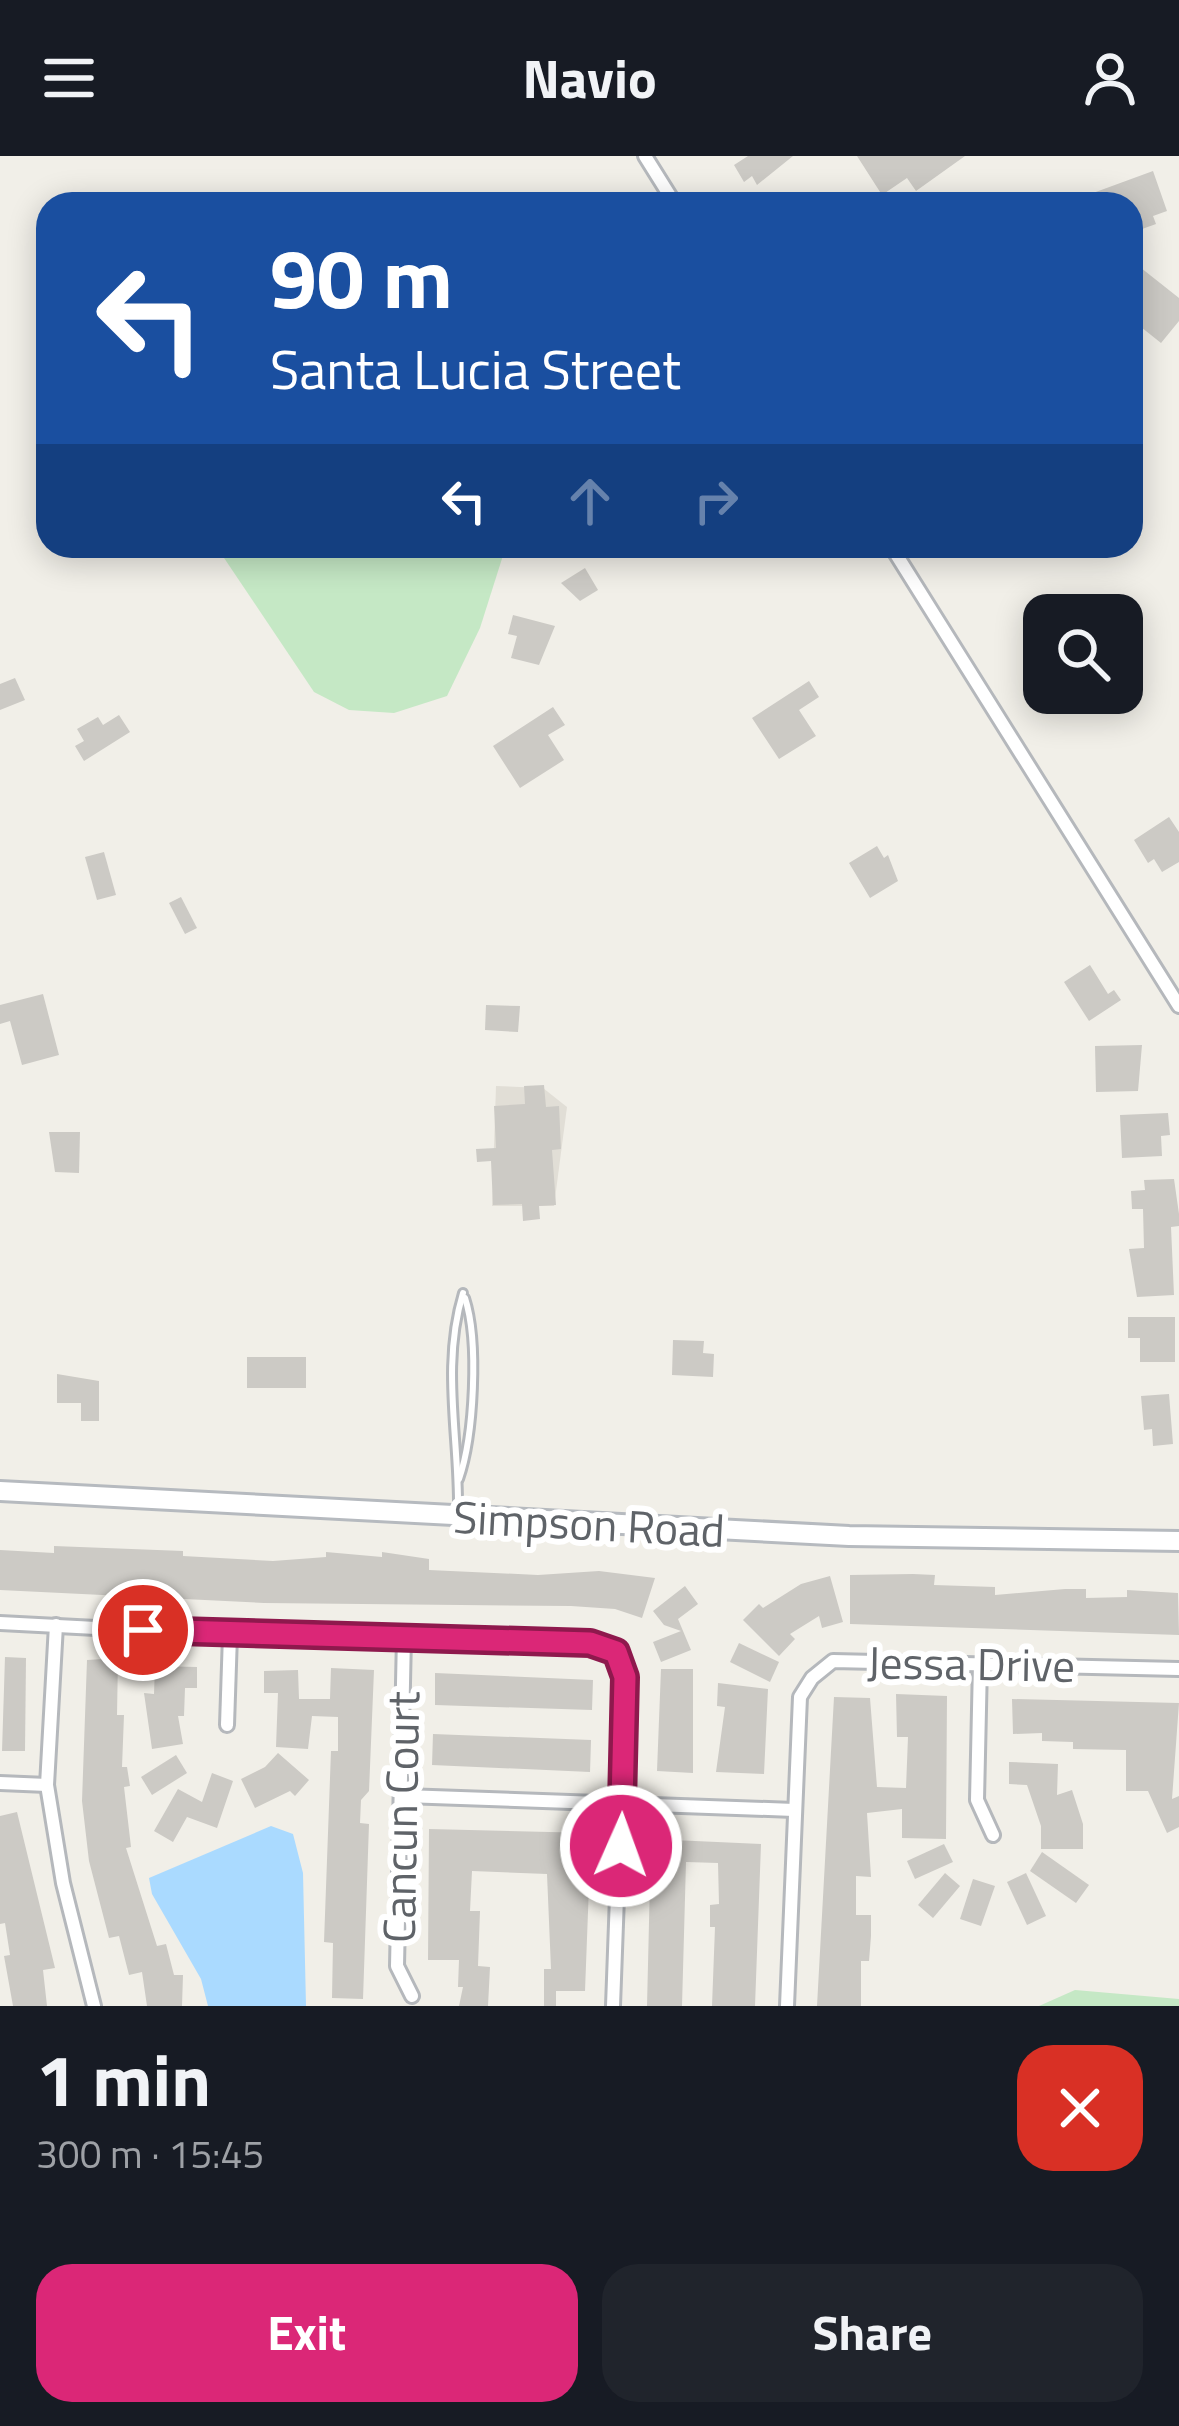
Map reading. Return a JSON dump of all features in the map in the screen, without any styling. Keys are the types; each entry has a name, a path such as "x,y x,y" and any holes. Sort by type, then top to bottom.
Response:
{"main road":[{"name":"Simpson Road","path":"0,1491 458,1519 849,1536 1179,1540"}],"street":[{"path":"645,156 668,192"},
{"path":"899,558 1179,1006"},
{"path":"0,1623 230,1635 590,1643 616,1652 625,1677 613,2006"},
{"path":"56,1625 47,1785 63,1882 94,2006"},
{"path":"227,1725 230,1635"},
{"name":"Cancun Court","path":"404,1636 397,1966 412,1996"},
{"name":"Jessa Drive","path":"787,2006 800,1697 812,1678 833,1661 1179,1669"},
{"path":"980,1664 977,1800 993,1835"},
{"path":"0,1783 47,1785"},
{"path":"404,1796 794,1810"}],"lane":[{"path":"458,1483 467,1456 472,1320 463,1293 453,1326 451,1456 458,1483 458,1519"}],"shaded area":[{"path":"496,1086 543,1088 567,1107 554,1206 492,1206"}],"green space":[{"path":"224,558 502,558 480,628 447,696 394,713 349,710 314,692"},
{"path":"1075,1990 1179,1999 1179,2006 1039,2006"}],"water":[{"path":"271,1826 293,1834 303,1873 306,2006 208,2006 201,1979 152,1894 149,1878"}],"building":[{"path":"748,156 793,156 757,185 752,176 744,182 734,165"},
{"path":"857,156 965,156 916,191 907,178 880,192"},
{"path":"1153,171 1167,211 1153,216 1156,224 1143,229 1143,192 1096,192"},
{"path":"1143,270 1179,298 1179,321 1161,343 1143,329"},
{"path":"585,568 598,590 580,601 561,583"},
{"path":"513,615 555,626 539,665 511,658 517,636 508,634"},
{"path":"15,678 25,700 0,710 0,684"},
{"path":"809,681 819,697 799,710 816,736 779,759 752,718"},
{"path":"553,707 565,725 548,735 564,760 520,788 493,746"},
{"path":"119,715 130,732 84,761 75,746 84,741 77,729 98,717 103,725"},
{"path":"1169,817 1179,832 1179,862 1162,872 1154,859 1148,863 1134,840"},
{"path":"877,846 884,858 888,855 898,881 870,898 849,863"},
{"path":"104,852 116,895 97,900 85,857"},
{"path":"181,897 197,928 185,934 169,903"},
{"path":"1090,965 1108,994 1114,990 1121,1000 1089,1021 1064,982"},
{"path":"43,994 59,1055 22,1065 10,1021 0,1024 0,1005"},
{"path":"486,1005 520,1006 518,1032 485,1030"},
{"path":"1142,1045 1138,1091 1096,1092 1095,1046"},
{"path":"544,1085 546,1107 559,1106 561,1149 552,1150 556,1205 539,1206 540,1219 523,1221 522,1204 493,1205 491,1161 477,1162 476,1149 496,1148 494,1106 525,1104 524,1086"},
{"path":"1168,1113 1170,1135 1161,1136 1162,1156 1122,1158 1120,1115"},
{"path":"49,1132 80,1132 79,1173 55,1172"},
{"path":"1174,1179 1179,1226 1171,1227 1174,1295 1137,1297 1129,1249 1144,1248 1143,1209 1132,1209 1131,1191 1145,1190 1144,1180"},
{"path":"1128,1317 1175,1317 1175,1362 1140,1362 1140,1338 1128,1338"},
{"path":"673,1340 704,1341 703,1353 714,1354 713,1377 672,1375"},
{"path":"247,1357 306,1357 306,1388 247,1388"},
{"path":"57,1374 99,1381 99,1421 81,1421 81,1403 57,1403"},
{"path":"1169,1394 1173,1444 1153,1446 1152,1429 1144,1430 1141,1396"},
{"path":"54,1546 183,1551 183,1556 273,1561 326,1557 326,1552 382,1557 382,1552 429,1559 429,1570 538,1575 599,1571 655,1578 642,1618 615,1609 571,1606 264,1603 0,1590 0,1550 54,1553"},
{"path":"850,1575 935,1575 934,1585 995,1587 995,1595 1065,1589 1086,1589 1086,1598 1127,1597 1127,1590 1178,1593 1179,1635 850,1624"},
{"path":"830,1576 843,1622 822,1628 819,1616 790,1634 795,1639 779,1656 743,1620 759,1604 763,1608 801,1584"},
{"path":"685,1586 698,1604 678,1619 691,1650 661,1662 653,1642 681,1631 664,1625 653,1611"},
{"path":"739,1643 779,1662 770,1682 730,1662"},
{"path":"5,1657 26,1658 25,1751 2,1751"},
{"path":"118,1658 117,1715 124,1715 122,1767 127,1767 130,1786 124,1787 131,1847 126,1848 157,1946 166,1944 174,1975 183,1975 182,2006 147,2006 142,1972 129,1975 119,1936 109,1938 89,1861 82,1801 87,1660"},
{"path":"155,1666 197,1667 197,1688 185,1688 184,1716 178,1716 183,1744 152,1749 144,1693 154,1694"},
{"path":"331,1668 374,1670 369,1791 361,1800 360,1823 369,1824 363,1999 332,1998 333,1943 324,1942 331,1751 338,1751 338,1717 312,1716 308,1749 276,1747 278,1693 264,1693 264,1671 298,1670 299,1699 330,1699"},
{"path":"661,1669 693,1669 693,1773 657,1771"},
{"path":"435,1673 593,1680 592,1710 435,1705"},
{"path":"718,1683 768,1689 764,1774 716,1772 725,1707 717,1706"},
{"path":"896,1694 947,1696 946,1839 902,1838 902,1809 867,1813 871,1877 856,1876 856,1915 871,1915 869,1961 861,1961 861,2006 817,2006 834,1697 870,1698 877,1787 906,1788 908,1737 897,1737"},
{"path":"1012,1699 1179,1703 1172,1799 1179,1796 1179,1827 1167,1833 1148,1791 1126,1791 1126,1750 1073,1749 1073,1742 1042,1741 1042,1733 1013,1734"},
{"path":"433,1734 591,1740 590,1772 432,1765"},
{"path":"278,1753 309,1780 295,1796 290,1791 255,1808 241,1779 265,1767"},
{"path":"176,1755 187,1773 152,1795 141,1777"},
{"path":"1009,1762 1058,1764 1057,1795 1072,1790 1083,1824 1083,1849 1041,1849 1041,1826 1027,1785 1009,1784"},
{"path":"212,1773 233,1781 217,1828 187,1817 173,1842 154,1831 178,1789 202,1802"},
{"path":"17,1812 55,1968 43,1970 47,2006 13,2006 4,1956 10,1955 5,1923 0,1924 0,1816"},
{"path":"429,1829 591,1833 585,1991 556,1991 556,2006 544,2006 544,1969 551,1969 547,1874 472,1871 470,1911 480,1911 478,1966 490,1967 488,2006 459,2006 463,1987 458,1987 459,1960 428,1960"},
{"path":"651,1839 761,1844 755,2006 712,2006 715,1927 710,1927 710,1905 719,1904 718,1863 686,1862 682,2006 647,2006"},
{"path":"944,1844 953,1862 915,1879 907,1861"},
{"path":"1042,1852 1089,1885 1076,1903 1030,1871"},
{"path":"945,1873 960,1886 933,1918 918,1905"},
{"path":"1026,1873 1046,1916 1027,1925 1007,1882"},
{"path":"973,1879 995,1886 981,1926 960,1919"}],"route":[{"path":"143,1630 590,1643 616,1652 625,1677 621,1846"}]}
